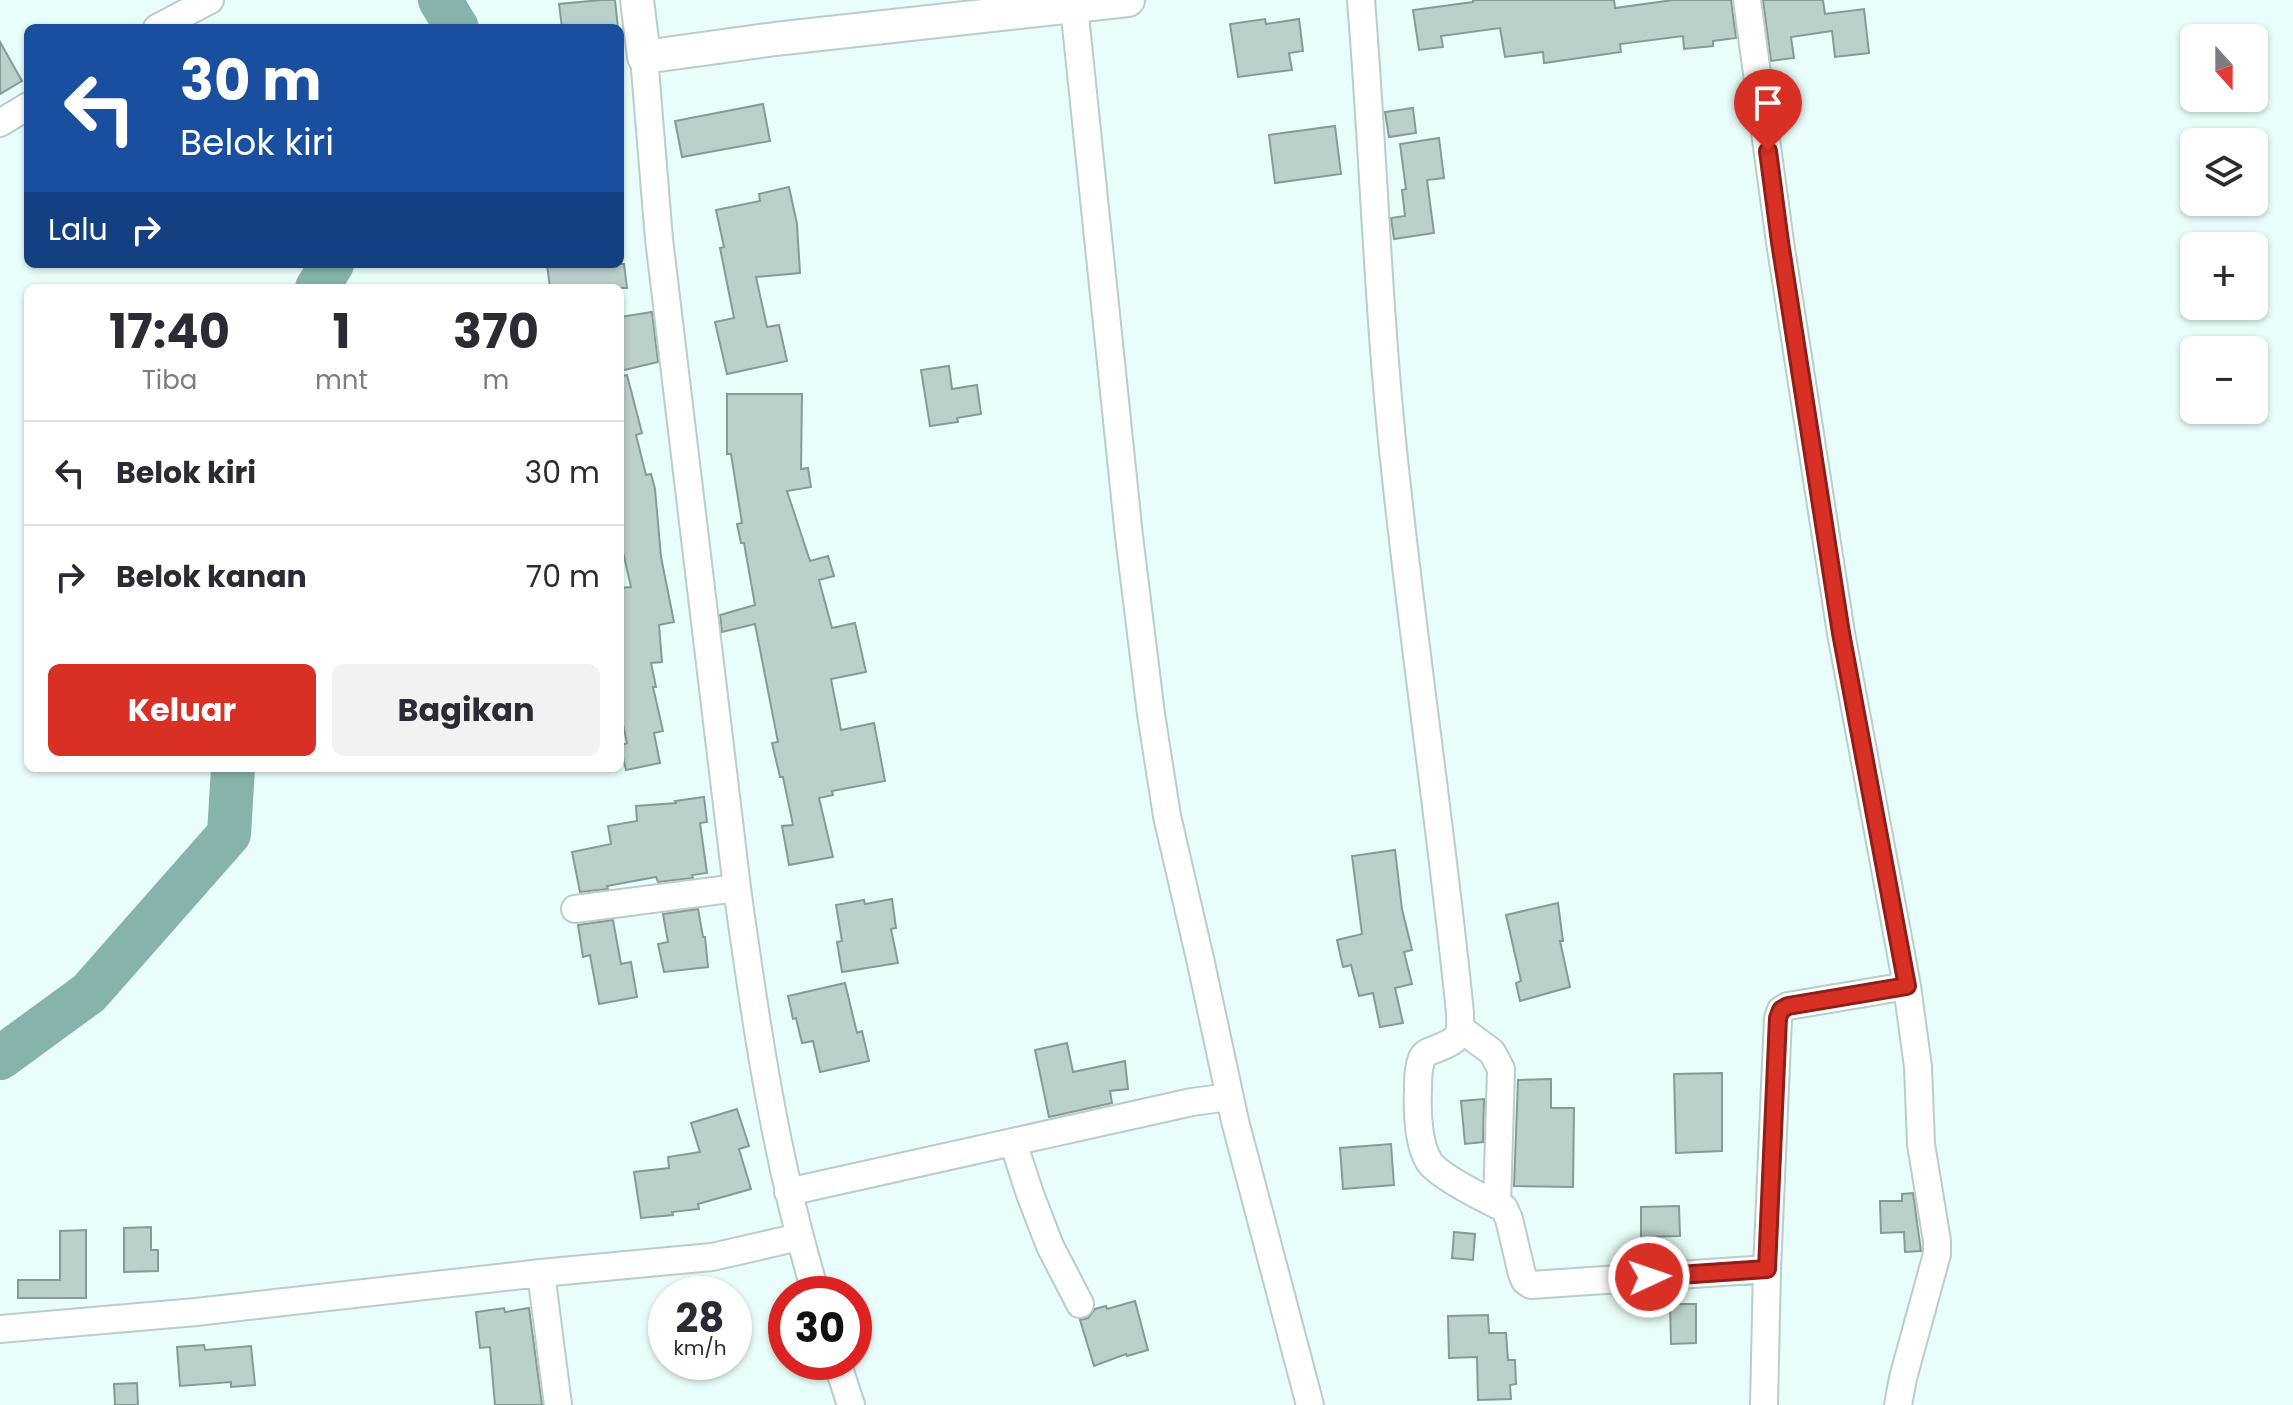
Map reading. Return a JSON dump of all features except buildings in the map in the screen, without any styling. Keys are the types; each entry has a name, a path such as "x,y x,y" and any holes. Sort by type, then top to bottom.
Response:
{"street":[{"path":"165,24 210,0"},
{"path":"637,0 659,239 737,888 752,993 788,1192 811,1276"},
{"path":"644,57 775,39 1128,0"},
{"path":"1361,0 1375,238 1395,475 1444,861 1461,1029 1453,1042 1422,1057 1418,1120 1425,1153 1440,1173 1504,1208 1522,1274 1531,1285 1767,1269"},
{"path":"1747,0 1780,242 1841,633 1907,986 1918,1067 1921,1144 1937,1241 1937,1254 1898,1405"},
{"path":"1074,6 1129,536 1167,816 1229,1097 1310,1405"},
{"path":"0,123 24,108"},
{"path":"575,909 737,888"},
{"path":"1764,1405 1778,1018 1781,1010 1788,1006 1907,986"},
{"path":"1461,1029 1492,1052 1501,1069 1497,1205"},
{"path":"788,1192 1192,1102 1229,1097"},
{"path":"1013,1142 1050,1246 1080,1304"},
{"path":"0,1329 212,1310 712,1257 799,1237"},
{"path":"541,1273 558,1405"},
{"path":"843,1380 851,1405"}],"waterway":[{"path":"440,0 455,24"},
{"path":"320,284 330,268"},
{"path":"0,1058 89,993 229,834 233,772"}],"route":[{"path":"1649,1277 1767,1269 1775,1064 1781,1010 1788,1006 1907,986 1841,633 1768,151"}]}
